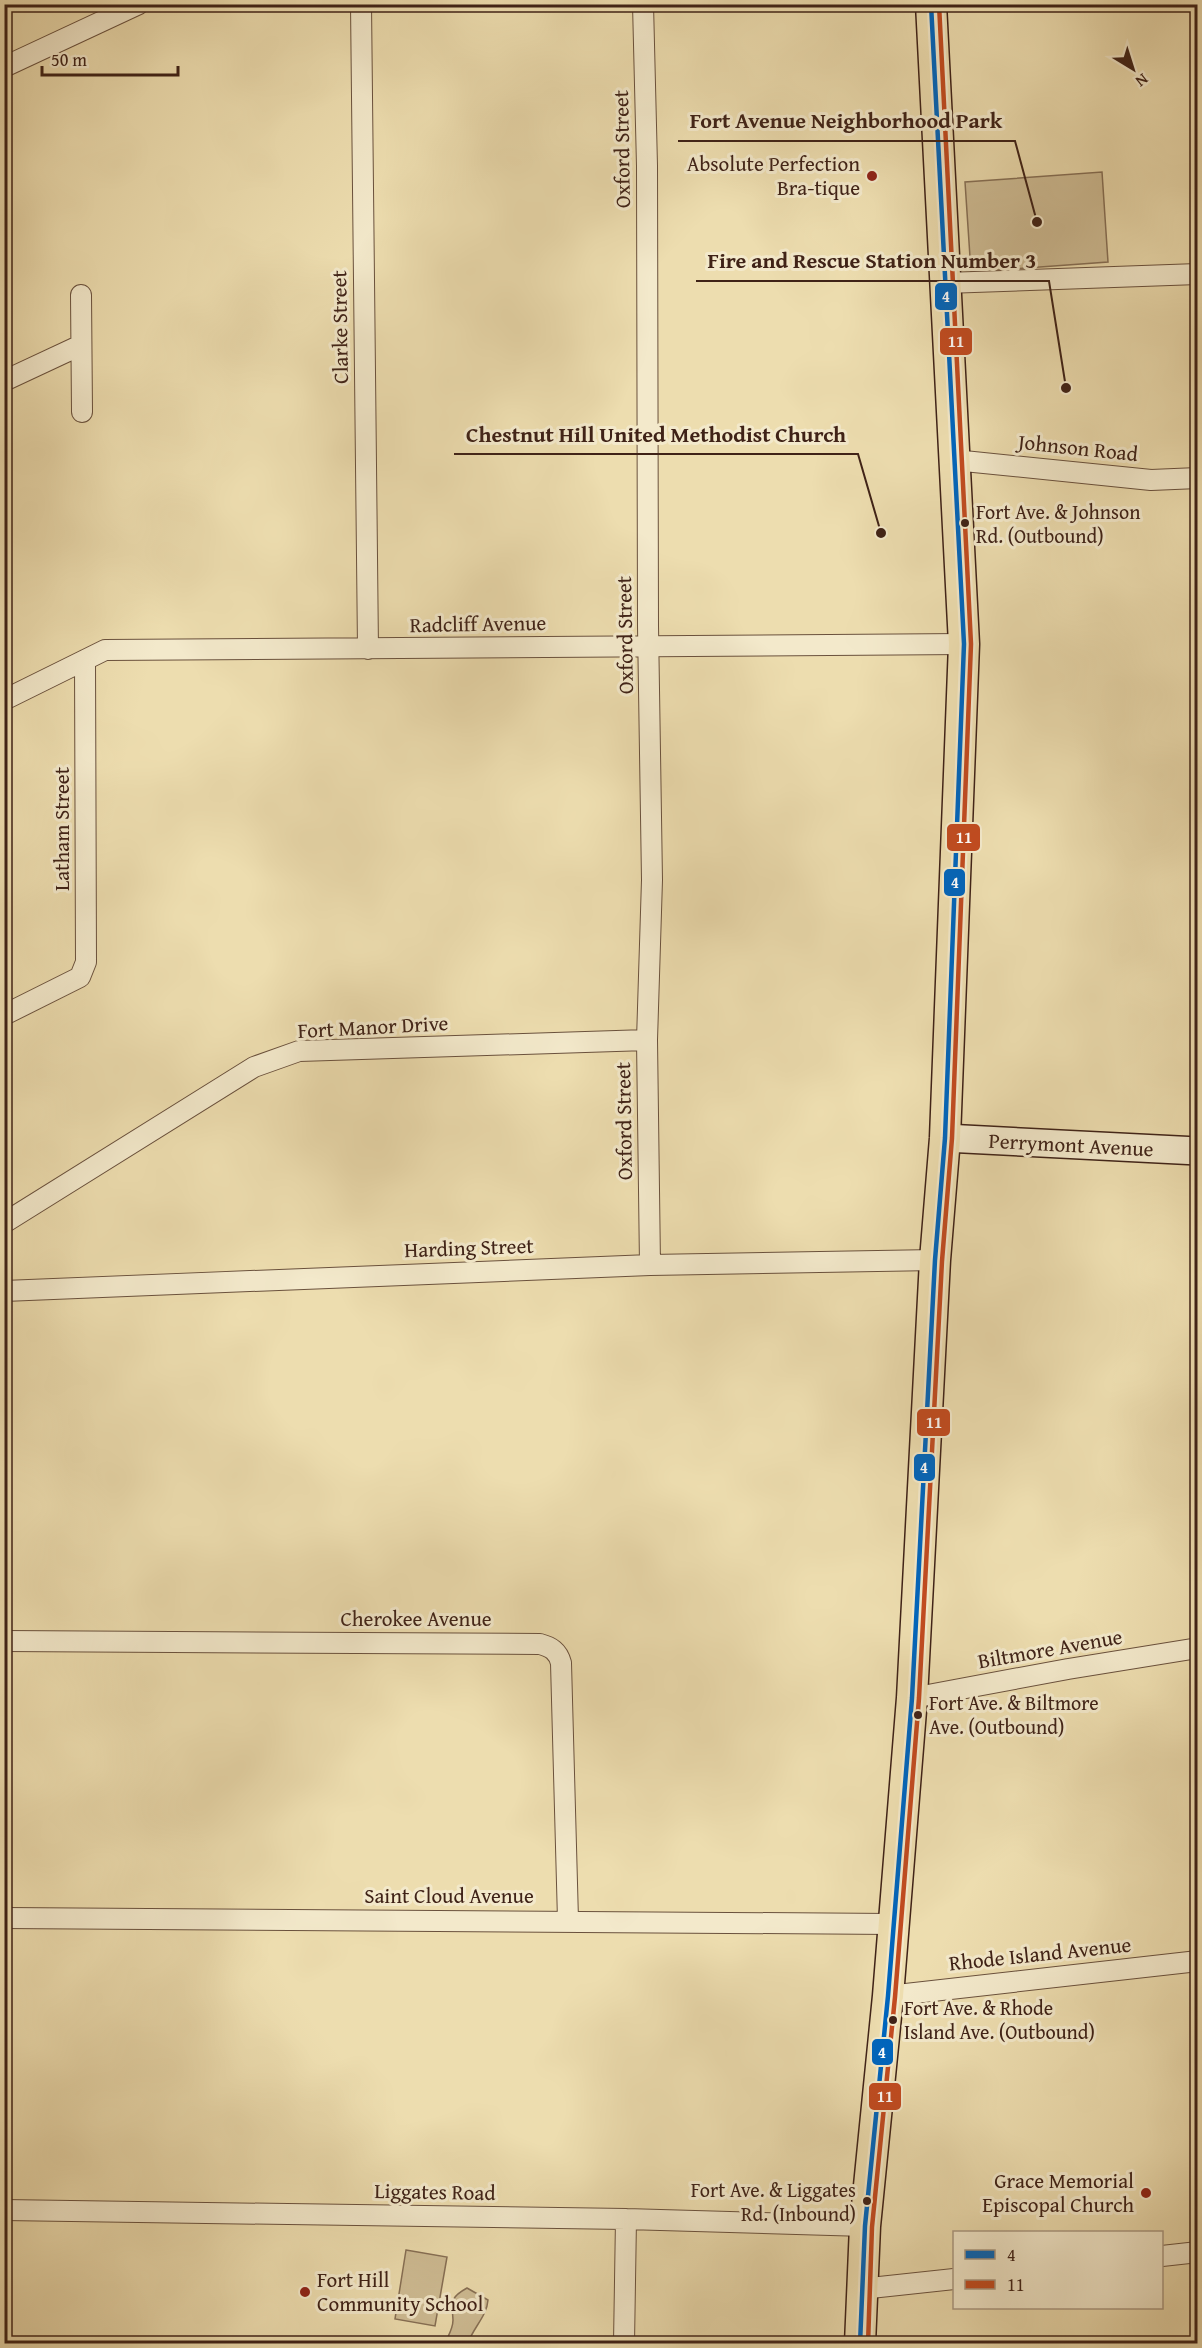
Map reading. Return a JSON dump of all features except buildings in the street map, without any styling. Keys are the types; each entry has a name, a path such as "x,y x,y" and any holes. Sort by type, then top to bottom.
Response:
{"main road":[{"path":"860,2343 865,2226 888,1996 912,1698 935,1260 945,1138 964,644 931,4"}],"street":[{"path":"4,67 140,4"},
{"name":"Clarke Street","path":"361,4 368,649"},
{"name":"Oxford Street","path":"643,4 647,166 648,646 652,880 647,1040 650,1265"},
{"path":"945,283 1197,274"},
{"path":"81,295 82,412"},
{"path":"4,381 81,345"},
{"name":"Johnson Road","path":"954,460 1151,480 1197,478"},
{"name":"Radcliff Avenue","path":"4,700 105,650 964,644"},
{"name":"Latham Street","path":"4,1015 80,977 86,962 85,660"},
{"name":"Fort Manor Drive","path":"4,1223 254,1067 299,1051 647,1040"},
{"name":"Perrymont Avenue","path":"945,1138 1197,1151"},
{"name":"Harding Street","path":"4,1291 650,1265 935,1260"},
{"name":"Cherokee Avenue","path":"4,1641 540,1644 548,1646 554,1650 561,1663 568,1920"},
{"name":"Biltmore Avenue","path":"912,1698 1197,1648"},
{"name":"Saint Cloud Avenue","path":"4,1918 568,1920 892,1924"},
{"name":"Rhode Island Avenue","path":"888,1996 1197,1961"},
{"name":"Liggates Road","path":"4,2210 626,2219 865,2226"},
{"path":"624,2343 626,2219"},
{"path":"1163,2256 1197,2252"},
{"path":"861,2289 953,2279"}],"shaded area":[{"path":"1102,172 1108,262 971,272 965,182"},
{"path":"406,2250 447,2257 435,2326 395,2319"},
{"path":"467,2288 488,2300 485,2311 468,2343 445,2343 453,2323 454,2298"}],"transit line":[{"name":"4","path":"860,2344 865,2226 888,1996 912,1698 935,1260 945,1138 964,644 931,4"},
{"name":"11","path":"868,2344 872,2227 895,1997 919,1698 942,1261 952,1138 971,644 939,4"}],"place":[{"name":"Absolute Perfection Bra-tique","path":"872,176"},
{"name":"Fort Avenue Neighborhood Park","path":"1037,222"},
{"name":"Fire and Rescue Station Number 3","path":"1066,388"},
{"name":"Fort Ave. & Johnson Rd. (Outbound)","path":"965,523"},
{"name":"Chestnut Hill United Methodist Church","path":"881,533"},
{"name":"Fort Ave. & Biltmore Ave. (Outbound)","path":"918,1715"},
{"name":"Fort Ave. & Rhode Island Ave. (Outbound)","path":"893,2020"},
{"name":"Grace Memorial Episcopal Church","path":"1146,2193"},
{"name":"Fort Ave. & Liggates Rd. (Inbound)","path":"867,2201"},
{"name":"Fort Hill Community School","path":"305,2292"}]}
